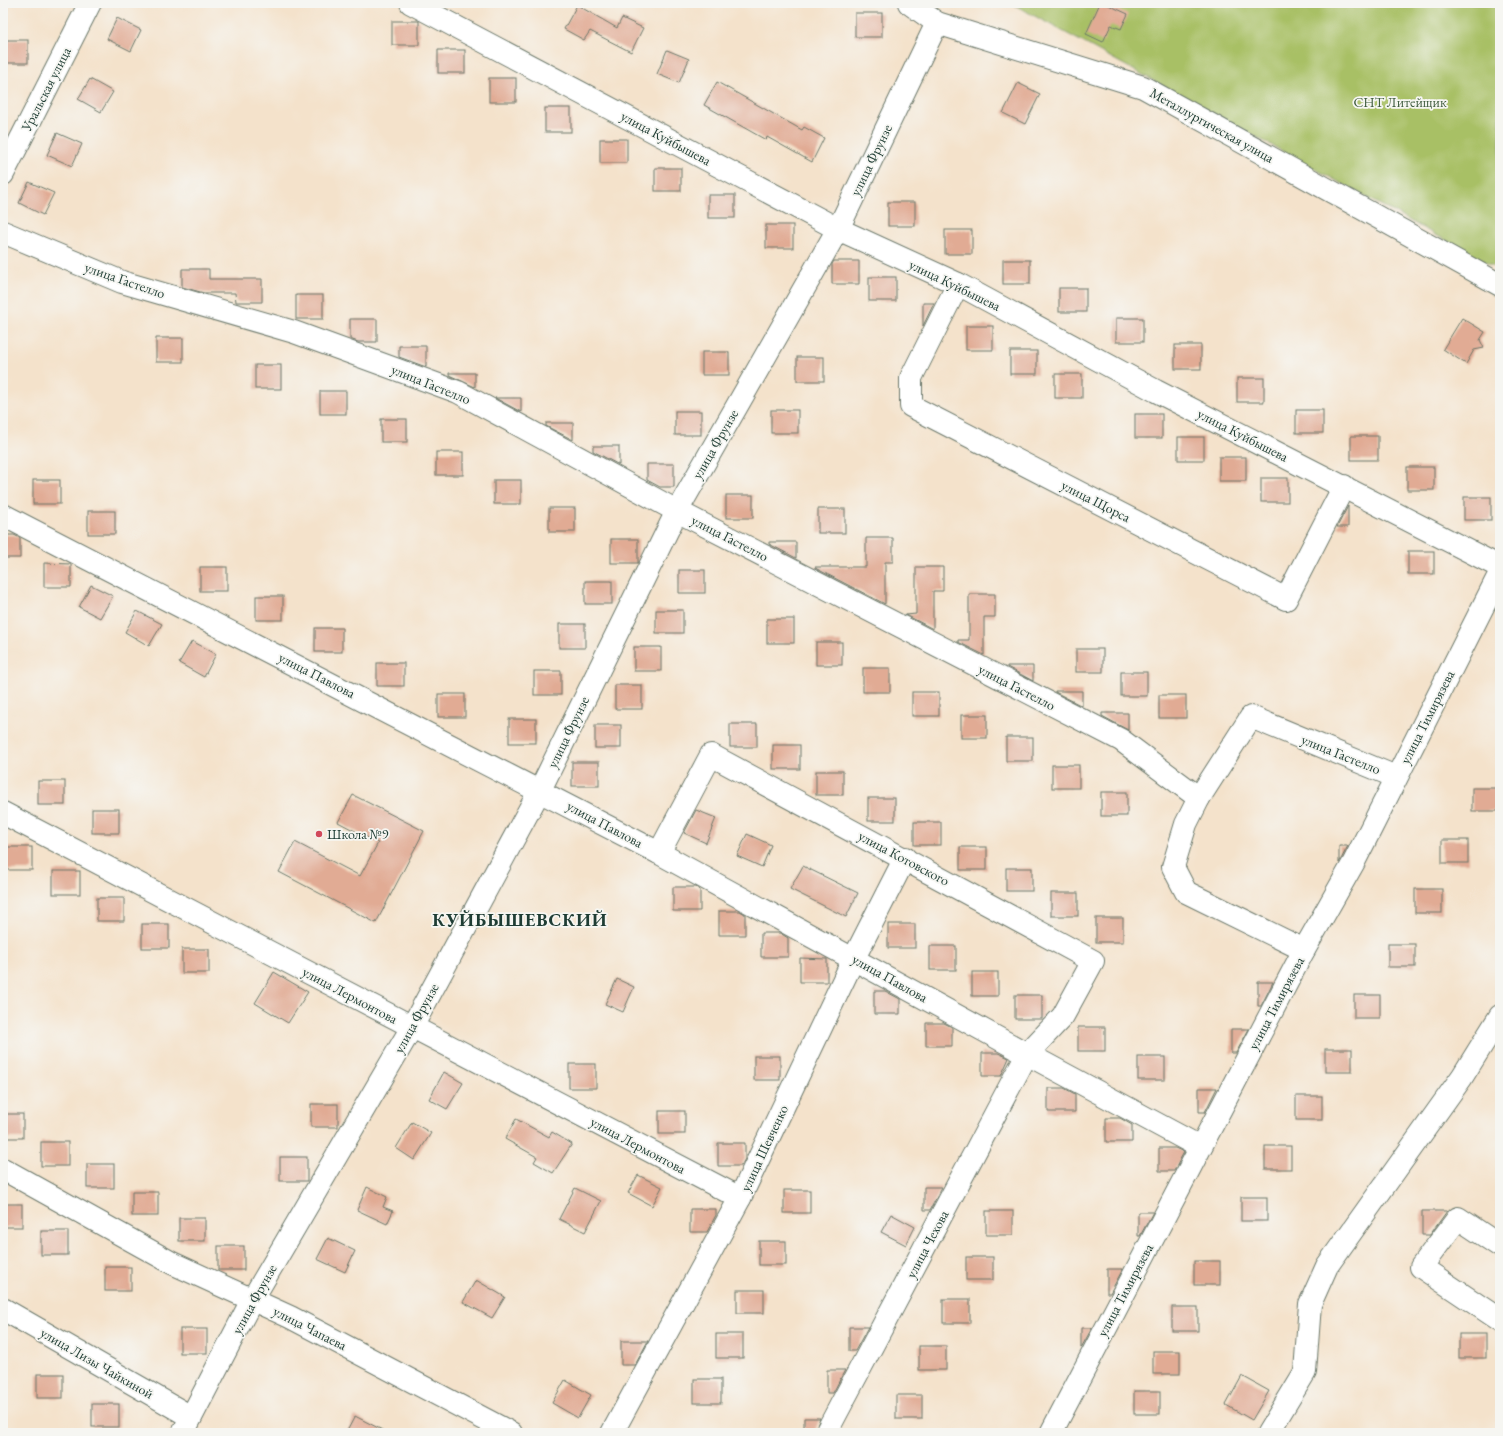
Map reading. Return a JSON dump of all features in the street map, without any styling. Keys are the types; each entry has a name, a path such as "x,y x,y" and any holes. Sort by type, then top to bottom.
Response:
{"street":[{"name":"Уральская улица","path":"3,174 90,3"},
{"name":"улица Куйбышева","path":"411,3 838,229 958,284 1156,391 1500,567"},
{"name":"Металлургическая улица","path":"909,3 937,24 1143,87 1500,285"},
{"name":"улица Фрунзе","path":"187,1425 252,1300 412,1027 540,790 677,511 838,229 937,24"},
{"name":"улица Гастелло","path":"3,232 122,282 294,332 458,392 677,511 1121,740 1199,798 1251,717 1396,777"},
{"name":"улица Щорса","path":"958,284 911,378 910,406 1286,599 1344,486"},
{"name":"улица Павлова","path":"3,515 540,790 854,958 1027,1054 1200,1146"},
{"name":"улица Тимирязева","path":"1051,1433 1304,950 1354,862 1500,573"},
{"name":"улица Котовского","path":"659,853 711,755 905,858 1093,961 1063,1016 1027,1054"},
{"path":"1199,798 1186,824 1173,867 1186,892 1304,950"},
{"name":"улица Лермонтова","path":"3,813 740,1198"},
{"name":"улица Шевченко","path":"612,1433 740,1198 854,958 905,858"},
{"path":"1268,1433 1305,1372 1310,1304 1327,1266 1462,1077 1500,1016"},
{"name":"улица Чехова","path":"826,1433 1027,1054"},
{"name":"улица Чапаева","path":"3,1169 172,1263 290,1317 511,1433"},
{"path":"1500,1246 1458,1218 1421,1267 1500,1320"},
{"name":"улица Лизы Чайкиной","path":"3,1309 187,1425"}],"green space":[{"name":"СНТ Литейщик","path":"1011,3 1500,3 1500,270"}],"building":[{"path":"1100,3 1104,3 1128,14 1121,29 1111,25 1103,42 1086,34"},
{"path":"577,5 617,28 622,18 643,28 631,52 590,31 584,40 564,29"},
{"path":"855,13 882,13 882,37 855,37"},
{"path":"117,18 141,30 131,51 107,39"},
{"path":"392,21 419,21 419,45 392,45"},
{"path":"3,40 28,40 28,63 3,63"},
{"path":"438,50 465,50 465,73 438,73"},
{"path":"667,50 689,59 679,83 657,74"},
{"path":"489,78 516,78 516,102 489,102"},
{"path":"90,79 113,92 101,112 78,99"},
{"path":"717,82 802,130 804,127 824,138 812,162 767,137 766,140 704,105"},
{"path":"1018,83 1040,94 1025,124 1003,113"},
{"path":"545,108 571,108 571,132 545,132"},
{"path":"57,133 82,144 72,166 47,155"},
{"path":"600,139 627,139 627,163 600,163"},
{"path":"655,168 681,168 681,191 655,191"},
{"path":"29,182 54,193 43,215 19,203"},
{"path":"708,195 735,195 735,218 708,218"},
{"path":"888,202 915,202 915,226 888,226"},
{"path":"766,225 793,225 793,248 766,248"},
{"path":"945,230 972,230 972,254 945,254"},
{"path":"1003,260 1030,260 1030,284 1003,284"},
{"path":"834,261 859,261 859,284 832,284 832,264"},
{"path":"182,269 209,269 209,279 262,279 262,302 236,302 235,293 204,293 182,287"},
{"path":"869,277 896,277 896,301 869,301"},
{"path":"1059,288 1086,288 1086,312 1059,312"},
{"path":"296,295 323,295 323,319 296,319"},
{"path":"923,303 934,303 923,326"},
{"path":"1116,318 1143,318 1143,342 1116,342"},
{"path":"1462,318 1485,332 1480,340 1484,348 1474,350 1466,364 1443,349"},
{"path":"350,319 377,319 377,342 358,342 350,339"},
{"path":"966,326 993,326 993,350 966,350"},
{"path":"156,338 183,338 183,362 156,362"},
{"path":"1175,345 1201,345 1201,369 1175,369"},
{"path":"399,346 426,346 426,367 399,357"},
{"path":"1010,351 1037,351 1037,374 1010,374"},
{"path":"702,352 729,352 729,375 702,375"},
{"path":"797,357 824,357 824,381 797,381"},
{"path":"255,365 281,365 281,389 255,389"},
{"path":"449,373 475,373 475,387 449,375"},
{"path":"1055,374 1082,374 1082,398 1055,398"},
{"path":"1237,378 1264,378 1264,402 1237,402"},
{"path":"320,391 346,391 346,414 320,414"},
{"path":"495,398 521,398 521,412"},
{"path":"771,410 798,410 798,433 771,433"},
{"path":"1296,410 1323,410 1323,433 1296,433"},
{"path":"675,411 701,411 701,435 675,435"},
{"path":"1135,414 1162,414 1162,438 1135,438"},
{"path":"381,419 407,419 407,442 381,442"},
{"path":"546,423 573,423 573,440 546,426"},
{"path":"1351,436 1378,436 1378,460 1351,460"},
{"path":"1178,437 1204,437 1204,460 1178,460"},
{"path":"593,446 619,446 619,465 593,451"},
{"path":"436,452 463,452 463,475 436,475"},
{"path":"1219,457 1246,457 1246,481 1219,481"},
{"path":"647,464 674,464 674,487 660,487 647,480"},
{"path":"1407,467 1434,467 1434,490 1407,490"},
{"path":"1261,478 1288,478 1288,502 1261,502"},
{"path":"33,480 60,480 60,504 33,504"},
{"path":"494,480 521,480 521,504 494,504"},
{"path":"726,495 753,495 753,518 726,518"},
{"path":"1464,497 1491,497 1491,520 1464,520"},
{"path":"1348,506 1348,527 1337,527"},
{"path":"549,508 575,508 575,532 549,532"},
{"path":"818,509 845,509 845,533 818,533"},
{"path":"88,511 115,511 115,534 88,534"},
{"path":"3,535 14,535 20,538 20,558 3,558"},
{"path":"866,538 893,538 893,562 885,562 885,604 815,568 866,567"},
{"path":"611,539 638,539 638,563 611,563"},
{"path":"769,542 796,542 796,558 769,544"},
{"path":"1408,551 1434,551 1434,574 1408,574"},
{"path":"44,563 71,564 71,587 44,587"},
{"path":"200,567 227,567 227,591 200,591"},
{"path":"916,567 943,567 943,591 933,591 933,629 906,615 916,614"},
{"path":"679,570 705,570 705,593 679,593"},
{"path":"585,581 612,581 612,604 585,604"},
{"path":"91,585 113,596 100,618 79,607"},
{"path":"969,594 995,594 995,617 984,617 984,655 958,642 958,640 969,640"},
{"path":"256,596 283,596 283,620 256,620"},
{"path":"656,610 683,610 683,633 656,633"},
{"path":"137,611 162,624 149,646 125,632"},
{"path":"767,619 794,619 794,643 767,643"},
{"path":"559,624 585,624 585,648 559,648"},
{"path":"315,628 342,628 342,652 315,652"},
{"path":"192,641 216,654 204,677 179,663"},
{"path":"816,642 842,642 842,665 816,665"},
{"path":"634,647 661,647 661,671 634,671"},
{"path":"1076,649 1103,649 1103,672 1076,672"},
{"path":"377,663 404,663 404,686 377,686"},
{"path":"1007,666 1033,666 1033,681 1007,667"},
{"path":"863,668 890,668 890,692 863,692"},
{"path":"534,671 561,671 561,695 534,695"},
{"path":"1121,672 1147,672 1147,696 1121,696"},
{"path":"615,685 642,685 642,709 615,709"},
{"path":"1082,691 1082,706 1055,692"},
{"path":"912,692 939,692 939,716 912,716"},
{"path":"438,694 465,694 465,717 438,717"},
{"path":"1159,695 1186,695 1186,718 1159,718"},
{"path":"1102,713 1128,713 1128,730 1102,716"},
{"path":"961,715 987,715 987,738 961,738"},
{"path":"509,719 536,719 536,743 509,743"},
{"path":"730,724 757,724 757,747 730,747"},
{"path":"595,725 621,725 621,748 595,748"},
{"path":"1006,737 1033,737 1033,761 1006,761"},
{"path":"773,745 800,745 800,769 773,769"},
{"path":"572,762 599,762 599,786 572,786"},
{"path":"1052,765 1079,765 1079,788 1052,788"},
{"path":"816,771 843,771 843,795 816,795"},
{"path":"38,781 65,781 65,805 38,805"},
{"path":"1472,788 1499,788 1499,811 1472,811"},
{"path":"1101,792 1127,792 1127,816 1101,816"},
{"path":"353,795 424,831 376,923 279,872 295,842 360,876 378,843 338,822"},
{"path":"868,798 895,798 895,821 868,821"},
{"path":"92,809 119,809 119,833 92,833"},
{"path":"696,810 716,818 706,843 684,833"},
{"path":"914,822 941,822 941,845 914,845"},
{"path":"747,834 771,845 762,867 737,856"},
{"path":"1442,840 1468,840 1468,863 1442,863"},
{"path":"1339,846 1348,846 1339,863"},
{"path":"6,847 32,847 32,870 6,870"},
{"path":"960,847 987,847 987,870 960,870"},
{"path":"803,866 858,893 846,917 790,889"},
{"path":"1006,868 1032,868 1032,891 1006,891"},
{"path":"53,871 80,871 80,894 53,894"},
{"path":"673,887 696,887 700,890 700,911 673,911"},
{"path":"1415,889 1442,889 1442,913 1415,913"},
{"path":"1051,893 1078,893 1078,916 1051,916"},
{"path":"97,898 124,898 124,921 97,921"},
{"path":"719,911 740,911 745,914 745,935 719,935"},
{"path":"1096,918 1123,918 1123,942 1096,942"},
{"path":"142,924 169,924 169,948 142,948"},
{"path":"888,924 915,924 915,948 888,948"},
{"path":"761,933 780,933 788,938 788,957 761,957"},
{"path":"1388,944 1415,944 1415,967 1388,967"},
{"path":"930,946 956,946 956,970 930,970"},
{"path":"182,949 209,949 209,973 182,973"},
{"path":"800,958 827,959 827,982 800,982"},
{"path":"274,972 308,992 288,1023 255,1003"},
{"path":"972,972 998,972 998,996 972,996"},
{"path":"617,979 634,987 623,1012 605,1004"},
{"path":"1258,982 1273,982 1261,1006 1258,1006"},
{"path":"874,991 885,991 900,999 900,1014 874,1014"},
{"path":"1015,995 1042,995 1042,1019 1015,1019"},
{"path":"1354,995 1380,995 1380,1018 1354,1018"},
{"path":"926,1023 944,1023 952,1027 952,1046 926,1046"},
{"path":"1078,1027 1105,1027 1105,1051 1078,1051"},
{"path":"1231,1029 1249,1029 1236,1053 1231,1053"},
{"path":"1325,1049 1352,1049 1352,1072 1325,1072"},
{"path":"982,1053 998,1053 1009,1058 1001,1076 982,1076"},
{"path":"754,1056 780,1056 780,1080 754,1080"},
{"path":"1138,1057 1165,1057 1165,1080 1138,1080"},
{"path":"569,1064 596,1064 596,1088 569,1088"},
{"path":"444,1072 463,1083 447,1109 429,1099"},
{"path":"1048,1088 1064,1088 1075,1094 1075,1112 1048,1112"},
{"path":"1199,1088 1217,1088 1205,1112 1199,1112"},
{"path":"1296,1096 1322,1096 1322,1120 1296,1120"},
{"path":"311,1104 338,1104 338,1127 311,1127"},
{"path":"659,1111 685,1111 685,1134 659,1134"},
{"path":"3,1114 23,1114 23,1138 3,1138"},
{"path":"1106,1118 1120,1118 1132,1125 1132,1142 1106,1142"},
{"path":"516,1119 549,1137 552,1132 572,1144 553,1173 534,1162 537,1157 505,1139"},
{"path":"412,1122 431,1133 414,1160 396,1148"},
{"path":"41,1142 68,1142 68,1166 41,1166"},
{"path":"718,1143 745,1143 745,1159 741,1166 718,1166"},
{"path":"1265,1146 1291,1146 1291,1169 1265,1169"},
{"path":"1159,1148 1175,1148 1184,1152 1174,1171 1159,1171"},
{"path":"280,1157 307,1157 307,1181 280,1181"},
{"path":"87,1164 114,1164 114,1188 87,1188"},
{"path":"638,1175 662,1187 652,1206 628,1193"},
{"path":"367,1187 387,1197 383,1207 393,1211 387,1224 357,1210"},
{"path":"924,1187 942,1187 930,1210 924,1210"},
{"path":"575,1188 601,1201 585,1232 559,1219"},
{"path":"784,1190 810,1190 810,1213 784,1213"},
{"path":"132,1192 158,1192 158,1216 132,1216"},
{"path":"1241,1197 1267,1197 1267,1221 1241,1221"},
{"path":"3,1204 22,1204 22,1227 3,1227"},
{"path":"690,1209 716,1209 716,1215 707,1232 690,1232"},
{"path":"986,1211 1013,1211 1013,1235 986,1235"},
{"path":"1422,1211 1447,1211 1430,1235 1422,1235"},
{"path":"1138,1212 1153,1212 1140,1236 1138,1236"},
{"path":"891,1214 915,1227 906,1245 881,1232"},
{"path":"179,1218 205,1218 205,1241 179,1241"},
{"path":"41,1231 68,1231 68,1255 41,1255"},
{"path":"328,1238 355,1251 345,1272 317,1259"},
{"path":"759,1241 786,1241 786,1265 759,1265"},
{"path":"218,1246 244,1246 244,1270 218,1270"},
{"path":"966,1257 993,1257 993,1280 966,1280"},
{"path":"1194,1261 1220,1261 1220,1285 1194,1285"},
{"path":"105,1267 131,1267 131,1291 105,1291"},
{"path":"1107,1269 1123,1269 1110,1293 1107,1293"},
{"path":"476,1280 505,1297 492,1318 463,1302"},
{"path":"737,1290 764,1290 764,1313 737,1313"},
{"path":"943,1299 970,1299 970,1323 943,1323"},
{"path":"1172,1307 1198,1307 1198,1331 1172,1331"},
{"path":"849,1327 868,1327 855,1351 849,1351"},
{"path":"1081,1328 1092,1328 1081,1348"},
{"path":"180,1329 207,1329 207,1353 180,1353"},
{"path":"716,1334 743,1334 743,1358 716,1358"},
{"path":"1459,1334 1486,1334 1486,1358 1459,1358"},
{"path":"621,1341 648,1341 635,1365 621,1365"},
{"path":"919,1346 946,1346 946,1370 919,1370"},
{"path":"1153,1351 1180,1351 1180,1374 1153,1374"},
{"path":"827,1370 845,1370 833,1393 827,1393"},
{"path":"37,1374 63,1374 63,1398 37,1398"},
{"path":"1242,1376 1269,1391 1252,1420 1226,1405"},
{"path":"694,1379 721,1379 721,1403 694,1403"},
{"path":"565,1380 591,1395 578,1418 552,1403"},
{"path":"1134,1391 1160,1391 1160,1414 1134,1414"},
{"path":"896,1395 922,1395 922,1419 896,1419"},
{"path":"92,1404 119,1404 119,1427 92,1427"},
{"path":"355,1416 388,1433 346,1433"},
{"path":"804,1418 820,1418 814,1433 804,1433"}],"place":[{"name":"Школа №9","path":"319,834"}],"district":[{"name":"КУЙБЫШЕВСКИЙ","path":"520,920"}]}
